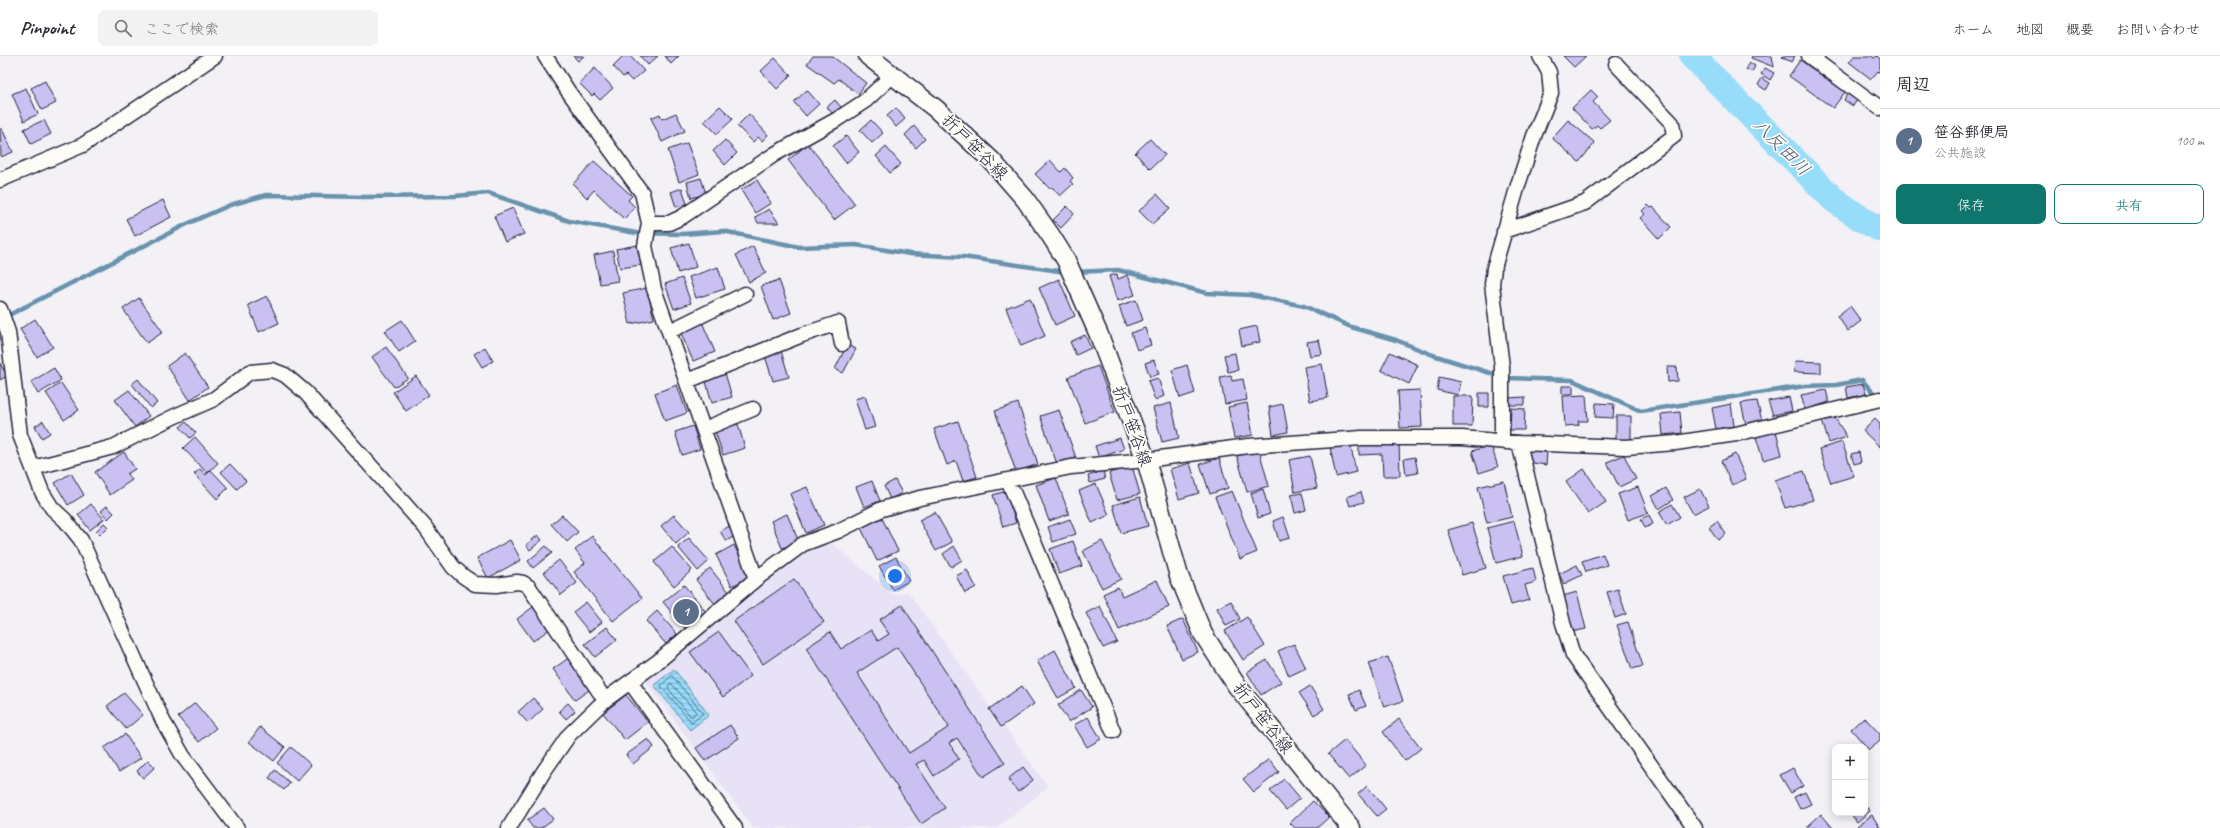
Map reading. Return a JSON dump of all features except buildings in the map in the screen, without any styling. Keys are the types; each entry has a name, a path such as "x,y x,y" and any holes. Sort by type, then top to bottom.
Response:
{"main road":[{"name":"折戸笹谷線","path":"868,56 936,109 990,160 1024,198 1051,236 1066,260 1099,335 1146,460 1179,576 1203,634 1238,686 1351,828"}],"street":[{"path":"0,180 84,145 215,56"},
{"path":"544,56 642,193 649,223 645,246 654,289 756,579"},
{"path":"1502,441 1502,367 1492,284 1494,268 1504,231 1534,136 1551,93 1549,72 1540,56"},
{"path":"1809,56 1880,108"},
{"path":"1504,231 1585,203 1674,136 1672,123 1616,64"},
{"path":"649,223 669,223 682,217 775,154 836,120 865,101 893,75"},
{"path":"670,331 745,294"},
{"path":"1,311 8,332 20,435 42,492 52,508 65,520 81,540 162,721 179,750 237,828"},
{"path":"687,381 802,335 838,323 842,344"},
{"path":"33,468 113,447 173,417 214,399 250,372 272,370 285,375 305,392 353,445 425,527 453,567 463,576 475,584 496,585 517,582 523,583 529,587 605,700"},
{"path":"509,828 569,735 605,700 656,664 756,579 803,544 838,531 882,509 920,498 1071,467 1146,460 1248,446 1362,438 1462,438 1519,443 1626,447 1676,443 1736,434 1877,400"},
{"path":"704,429 753,409"},
{"path":"1519,443 1563,623 1573,655 1696,828"},
{"path":"1008,480 1113,731"},
{"path":"630,682 735,828"}],"shaded area":[{"path":"828,540 894,595 908,592 1048,787 996,828 753,828 645,680 703,634 789,558"}],"water":[{"path":"674,669 709,715 690,730 654,685"}],"waterway":[{"name":"八反田川","path":"1692,56 1833,199 1863,220 1880,229"},
{"path":"5,317 187,224 230,205 266,195 365,197 455,196 488,193 569,221 636,233 683,234 723,231 799,247 856,245 910,254 963,257 1066,272"},
{"path":"1075,272 1118,270 1207,293 1250,295 1304,306 1351,327 1396,340 1433,355 1506,378 1572,380 1641,411 1805,386 1836,385 1862,380 1878,398"}],"place":[{"name":"笹谷郵便局","path":"686,612"}]}
